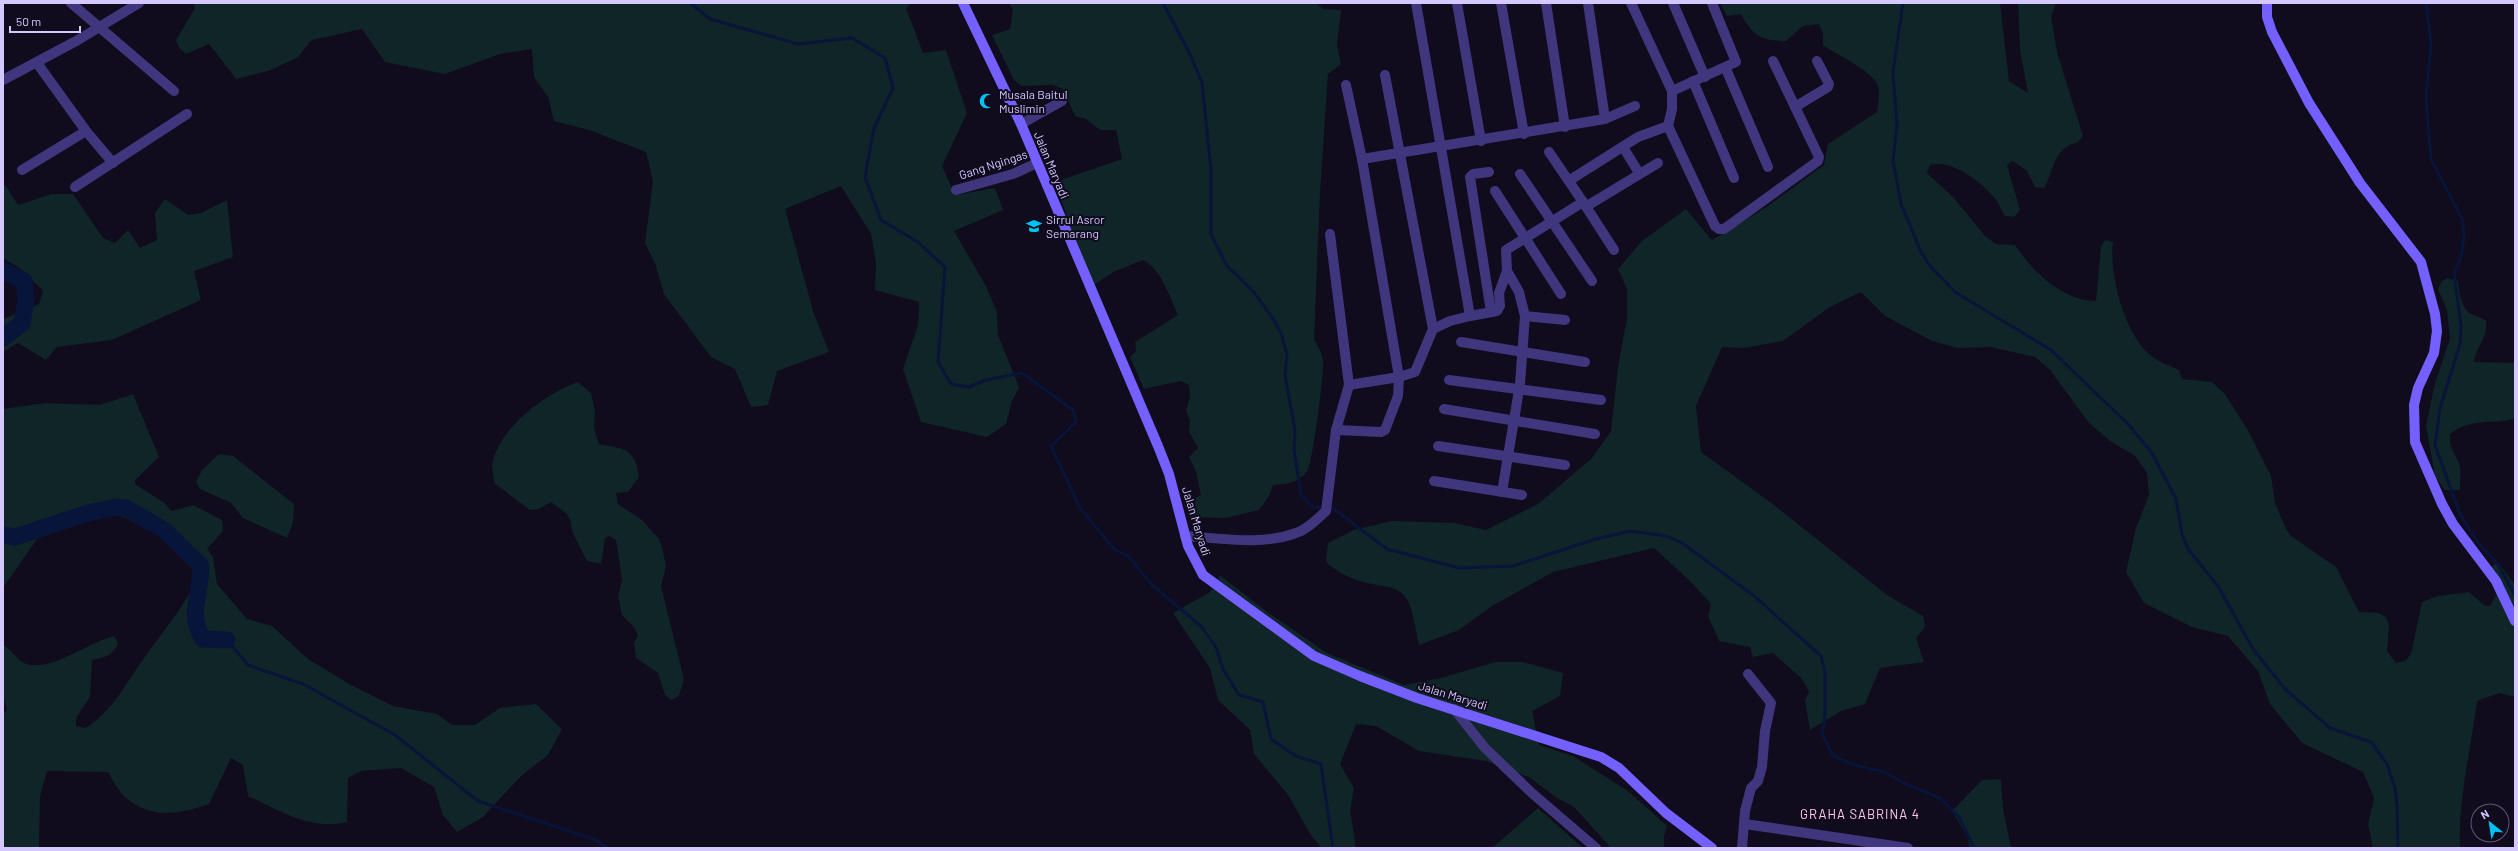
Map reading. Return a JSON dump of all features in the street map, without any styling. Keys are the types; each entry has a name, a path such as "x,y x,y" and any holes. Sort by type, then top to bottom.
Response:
{"street":[{"path":"72,3 174,91"},
{"path":"3,80 37,64 139,3"},
{"name":"Jalan Maryadi","path":"963,3 1021,124 1166,465 1185,536 1198,568 1209,581 1314,656 1360,676 1454,709 1601,757 1619,768 1666,813 1712,848"},
{"path":"1416,3 1470,316"},
{"path":"1457,3 1481,141"},
{"path":"1501,3 1524,134"},
{"path":"1546,3 1566,127"},
{"path":"1588,3 1605,119"},
{"path":"1631,3 1672,91 1672,109 1668,126 1715,226 1719,229 1724,229 1818,161 1819,157 1773,61"},
{"path":"1673,3 1705,77"},
{"path":"1672,91 1736,64 1736,60 1712,3"},
{"path":"2267,3 2267,17 2272,32 2309,103 2360,183 2421,262 2435,314 2437,331 2434,353 2418,388 2414,405 2415,442 2442,504 2453,524 2496,581 2515,621"},
{"path":"1795,107 1828,87 1829,84 1817,61"},
{"path":"37,64 86,131 113,163"},
{"path":"1726,69 1768,167"},
{"path":"1349,385 1399,377 1415,372 1433,329 1385,75"},
{"path":"1693,82 1734,178"},
{"path":"1336,430 1380,432 1384,430 1398,396 1399,377 1362,159 1346,84"},
{"path":"1021,124 1062,102"},
{"path":"1362,159 1566,127 1605,119 1635,106"},
{"path":"75,187 187,114"},
{"path":"1570,180 1638,137 1668,126"},
{"path":"22,170 86,131"},
{"path":"1623,146 1639,173"},
{"path":"1550,152 1570,180 1614,250"},
{"name":"Gang Ngingas","path":"956,190 1013,174 1037,163"},
{"path":"1433,329 1450,321 1497,311 1500,306 1500,293 1507,271 1506,250 1658,163"},
{"path":"1489,172 1473,174 1470,178 1491,312"},
{"path":"1520,174 1592,281"},
{"path":"1495,191 1561,294"},
{"path":"1185,536 1232,540 1286,536 1307,527 1326,508 1336,430 1349,385 1330,234"},
{"path":"1502,492 1520,389 1525,316 1519,292 1507,271"},
{"path":"1525,316 1565,320"},
{"path":"1461,342 1585,362"},
{"path":"1450,380 1601,400"},
{"path":"1444,409 1514,422 1595,434"},
{"path":"1438,446 1565,465"},
{"path":"1434,481 1522,495"},
{"path":"1742,848 1748,797 1758,781 1762,767 1765,731 1771,703 1748,674"},
{"path":"1454,709 1485,748 1533,794 1596,848"},
{"path":"1745,824 1908,848"}],"green space":[{"path":"193,3 912,3 906,8 923,53 946,50 967,113 942,166 955,195 995,188 1003,210 954,231 986,286 997,312 998,335 1019,387 1012,401 1006,424 987,437 921,422 903,369 918,325 919,302 875,290 876,264 871,234 841,186 785,209 814,314 829,352 777,371 768,405 751,407 735,369 711,357 664,294 655,263 645,243 653,181 646,152 589,130 554,121 548,97 534,77 532,49 500,54 445,74 385,62 362,29 312,40 297,58 268,71 236,79 209,44 186,54 179,48 176,40 195,8"},
{"path":"1009,3 1316,3 1323,9 1341,10 1337,45 1341,64 1328,74 1320,193 1314,339 1322,355 1323,368 1315,435 1308,470 1301,478 1297,480 1273,485 1269,496 1259,510 1225,518 1190,517 1187,502 1201,495 1196,472 1189,457 1198,448 1189,432 1190,421 1186,410 1190,397 1189,385 1181,381 1144,389 1130,357 1136,351 1135,342 1178,315 1160,277 1150,264 1143,260 1113,272 1094,285 1082,259 1055,182 1122,159 1116,130 1100,130 1086,119 1075,116 1063,89 1053,85 1021,86 1014,80 992,35 1010,29 1013,9"},
{"path":"1720,3 2000,3 2009,81 2028,93 2020,50 2018,3 2056,3 2051,17 2057,52 2083,136 2078,142 2069,145 2063,150 2055,160 2044,188 2035,187 2027,171 2013,161 2007,165 2020,210 2014,217 2005,216 1992,195 1980,183 1964,172 1946,165 1938,164 1930,165 1927,173 1953,197 1985,236 1996,244 2015,245 2039,274 2060,290 2072,296 2084,300 2096,301 2101,247 2105,240 2113,242 2113,270 2120,302 2132,331 2140,344 2152,357 2179,370 2182,379 2212,382 2225,394 2249,432 2271,476 2275,503 2286,529 2291,536 2336,567 2359,612 2378,613 2386,617 2389,625 2387,651 2396,663 2405,661 2411,654 2422,602 2438,596 2469,592 2485,606 2490,606 2496,595 2490,569 2497,561 2515,585 2515,697 2499,693 2477,701 2463,793 2460,848 2373,848 2368,825 2374,798 2363,772 2302,743 2270,704 2258,671 2228,636 2192,627 2144,603 2126,572 2136,528 2149,495 2147,473 2135,456 2110,441 2089,423 2050,370 2035,357 1990,347 1958,348 1932,341 1885,316 1861,292 1830,307 1783,341 1744,348 1722,347 1696,406 1701,452 1770,502 1887,595 1923,616 1925,627 1916,638 1924,662 1880,668 1865,704 1841,711 1810,730 1805,701 1809,691 1801,678 1773,653 1753,657 1750,647 1719,641 1708,616 1711,604 1690,581 1654,548 1553,572 1492,606 1459,630 1419,645 1412,612 1404,595 1395,589 1353,579 1339,572 1326,562 1328,543 1354,530 1391,521 1454,523 1486,530 1538,504 1592,458 1611,431 1618,367 1627,318 1627,289 1618,269 1642,241 1686,209 1712,240 1765,208 1824,165 1828,144 1877,112 1879,92 1875,80 1862,69 1823,45 1823,34 1819,24 1803,26 1786,41 1770,40 1753,32 1741,14 1727,16"},
{"path":"3,185 6,186 18,205 52,194 73,194 103,238 115,243 128,230 140,248 157,240 155,213 165,199 188,215 201,213 227,200 233,257 194,271 201,300 112,340 57,347 46,360 18,343 3,352 3,319 39,304 43,291 25,272 3,258"},
{"path":"2447,278 2458,281 2461,299 2465,308 2471,314 2486,321 2484,337 2474,362 2515,363 2515,419 2481,422 2465,426 2450,434 2451,448 2459,462 2460,467 2460,490 2445,490 2435,476 2426,426 2434,387 2450,338 2447,310 2438,289 2442,281"},
{"path":"578,382 591,393 595,410 594,428 599,444 622,449 631,455 635,460 639,477 628,492 616,493 618,504 642,520 659,539 662,547 666,566 661,586 684,679 679,696 671,700 665,695 658,673 636,658 634,643 638,635 634,627 622,615 618,597 622,580 616,540 610,536 605,538 601,564 587,561 572,531 571,522 567,514 551,502 539,509 530,510 494,483 492,465 496,451 514,425 538,404 565,387"},
{"path":"133,394 159,457 135,480 135,484 163,502 172,511 193,505 222,520 223,531 207,549 213,557 217,584 247,619 272,626 308,659 351,685 393,706 437,714 452,725 475,725 500,708 536,704 562,729 548,755 521,776 483,817 457,832 443,815 434,787 401,768 361,771 348,778 347,822 334,824 308,822 284,813 248,796 243,765 231,758 209,804 198,808 166,813 145,809 125,797 120,792 108,772 47,771 40,796 39,848 3,848 3,714 7,710 3,696 3,644 21,661 34,665 56,661 104,639 114,636 118,643 111,654 92,660 90,697 76,718 76,726 85,728 104,713 112,704 179,611 195,583 192,567 162,537 117,514 91,517 37,539 3,588 3,409 45,403 100,405"},
{"path":"219,454 233,456 294,504 293,523 287,538 243,518 231,503 200,489 196,482 202,470"},
{"path":"1220,575 1266,611 1327,653 1404,685 1441,678 1495,662 1523,662 1563,673 1560,696 1532,711 1539,745 1573,756 1628,791 1667,826 1664,836 1664,848 1611,848 1574,807 1557,798 1529,777 1486,761 1419,751 1376,726 1356,724 1340,764 1354,788 1350,811 1356,848 1322,848 1312,837 1288,795 1254,754 1250,730 1218,700 1210,668 1173,613 1210,592"},
{"path":"2001,779 2003,809 2011,848 1970,848 1967,836 1952,811 1982,780"},
{"path":"1538,808 1583,848 1492,848"}],"waterway":[{"path":"690,3 710,19 798,44 852,38 885,58 893,88 874,128 865,177 881,220 918,242 945,267 938,362 951,384 969,387 986,380 1022,373 1073,410 1076,422 1051,446 1080,508 1114,549 1128,556 1152,585 1201,626 1216,647 1223,669 1239,695 1263,702 1271,739 1296,756 1321,764 1333,848"},
{"path":"1163,3 1189,52 1202,83 1211,170 1211,234 1227,266 1253,291 1274,320 1282,336 1287,355 1285,375 1295,431 1294,450 1301,495 1313,507 1334,509 1387,549 1459,568 1513,566 1596,539 1630,531 1666,536 1682,543 1753,595 1821,656 1825,672 1825,717 1822,734 1833,756 1858,766 1884,772 1908,785 1940,798 1959,817 1974,848"},
{"path":"1903,3 1893,72 1897,125 1893,161 1901,204 1921,252 1930,266 1955,292 2051,350 2130,426 2152,453 2176,499 2182,534 2188,549 2218,586 2253,649 2285,689 2330,728 2371,742 2387,764 2395,788 2398,848"},
{"path":"2426,3 2431,44 2426,97 2431,159 2463,221 2464,238 2461,257 2454,273 2461,327 2460,344 2440,408 2435,445 2460,514 2479,544 2497,563 2515,595"},
{"path":"3,271 24,281 26,299 22,323 3,338"},
{"path":"3,535 15,537 88,513 116,507 126,508 164,530 201,566 195,612 198,630 203,639 227,640"},
{"path":"227,640 248,665 303,684 395,735 478,801 596,840 607,848"}],"place":[{"name":"Musala Baitul Muslimin","path":"987,101"},
{"name":"Sirrul Asror Semarang","path":"1034,226"}],"district":[{"name":"GRAHA SABRINA 4","path":"1860,814"}]}
